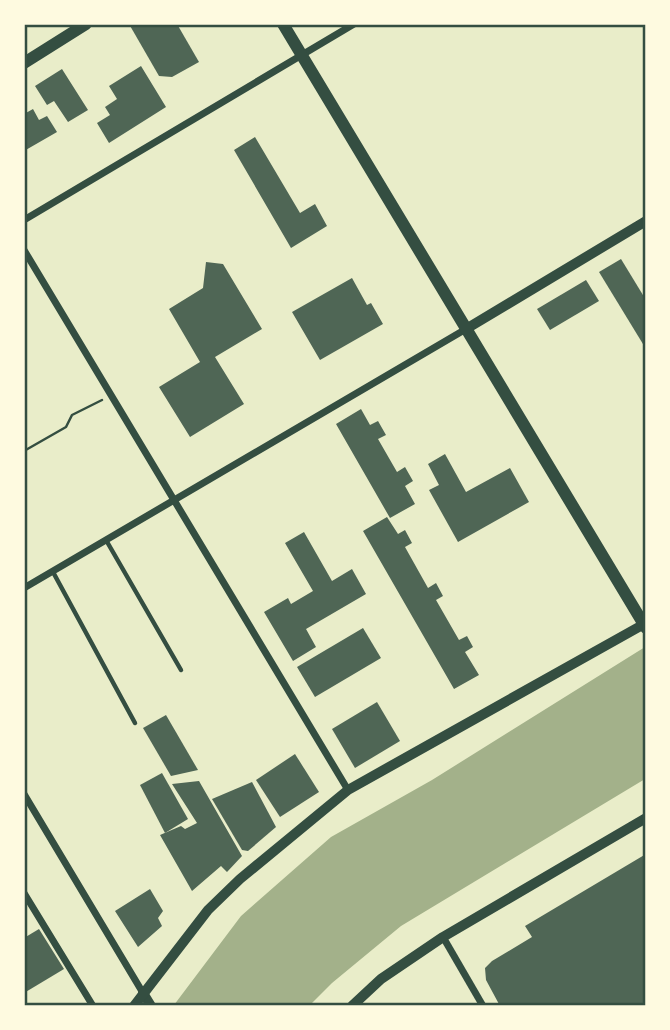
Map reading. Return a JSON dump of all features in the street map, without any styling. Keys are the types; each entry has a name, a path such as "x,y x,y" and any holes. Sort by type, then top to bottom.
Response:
{"main road":[{"path":"24,63 86,24"},
{"path":"283,24 645,625"}],"street":[{"path":"24,220 354,24"},
{"path":"24,588 646,221"},
{"path":"24,250 348,790"},
{"path":"134,1006 208,910 240,879 348,790 645,625"},
{"path":"24,794 151,1005"},
{"path":"352,1006 381,979 443,937 646,818"},
{"path":"24,893 93,1006"},
{"path":"443,937 483,1006"}],"lane":[{"path":"106,540 181,670"},
{"path":"53,572 135,723"}],"path":[{"path":"24,451 66,427 72,415 111,395"}],"shaded area":[{"path":"645,647 645,779 401,926 332,983 310,1005 174,1005 241,916 331,837 432,780"}],"building":[{"path":"129,24 177,24 199,62 172,77 159,76"},
{"path":"141,66 166,107 109,143 97,123 110,115 105,107 117,99 109,86"},
{"path":"62,69 88,110 68,122 54,101 47,105 35,86"},
{"path":"33,109 39,120 47,116 57,132 24,151 24,114"},
{"path":"255,137 300,213 315,204 327,226 291,248 234,150"},
{"path":"621,259 646,300 646,349 599,272"},
{"path":"206,262 223,264 262,329 215,357 244,404 190,437 159,387 200,362 169,309 203,288"},
{"path":"352,278 367,305 371,303 383,324 320,360 292,312"},
{"path":"586,280 599,301 550,330 537,309"},
{"path":"361,409 370,425 378,421 386,435 378,439 397,472 405,467 413,481 405,486 415,504 390,518 336,424"},
{"path":"445,454 466,492 510,468 529,502 458,542 429,490 439,485 428,464"},
{"path":"387,517 398,534 405,530 412,543 405,547 428,588 436,583 443,596 436,600 459,640 467,636 473,647 465,652 479,675 454,689 363,531"},
{"path":"304,532 332,581 352,569 366,594 306,629 316,647 293,661 264,612 288,598 291,604 313,591 285,543"},
{"path":"363,628 381,658 315,697 297,667"},
{"path":"377,702 400,741 355,768 332,729"},
{"path":"166,715 198,770 171,776 143,728"},
{"path":"295,754 319,792 280,817 256,780"},
{"path":"162,773 188,819 165,833 140,785"},
{"path":"199,781 242,856 227,872 221,866 192,891 160,835 197,823 172,784"},
{"path":"252,782 276,827 248,851 242,850 212,799"},
{"path":"646,854 646,1006 500,1006 486,980 485,968 532,937 525,926"},
{"path":"150,889 163,911 158,918 162,926 138,947 115,911"},
{"path":"39,929 64,969 24,993 24,938"}]}
